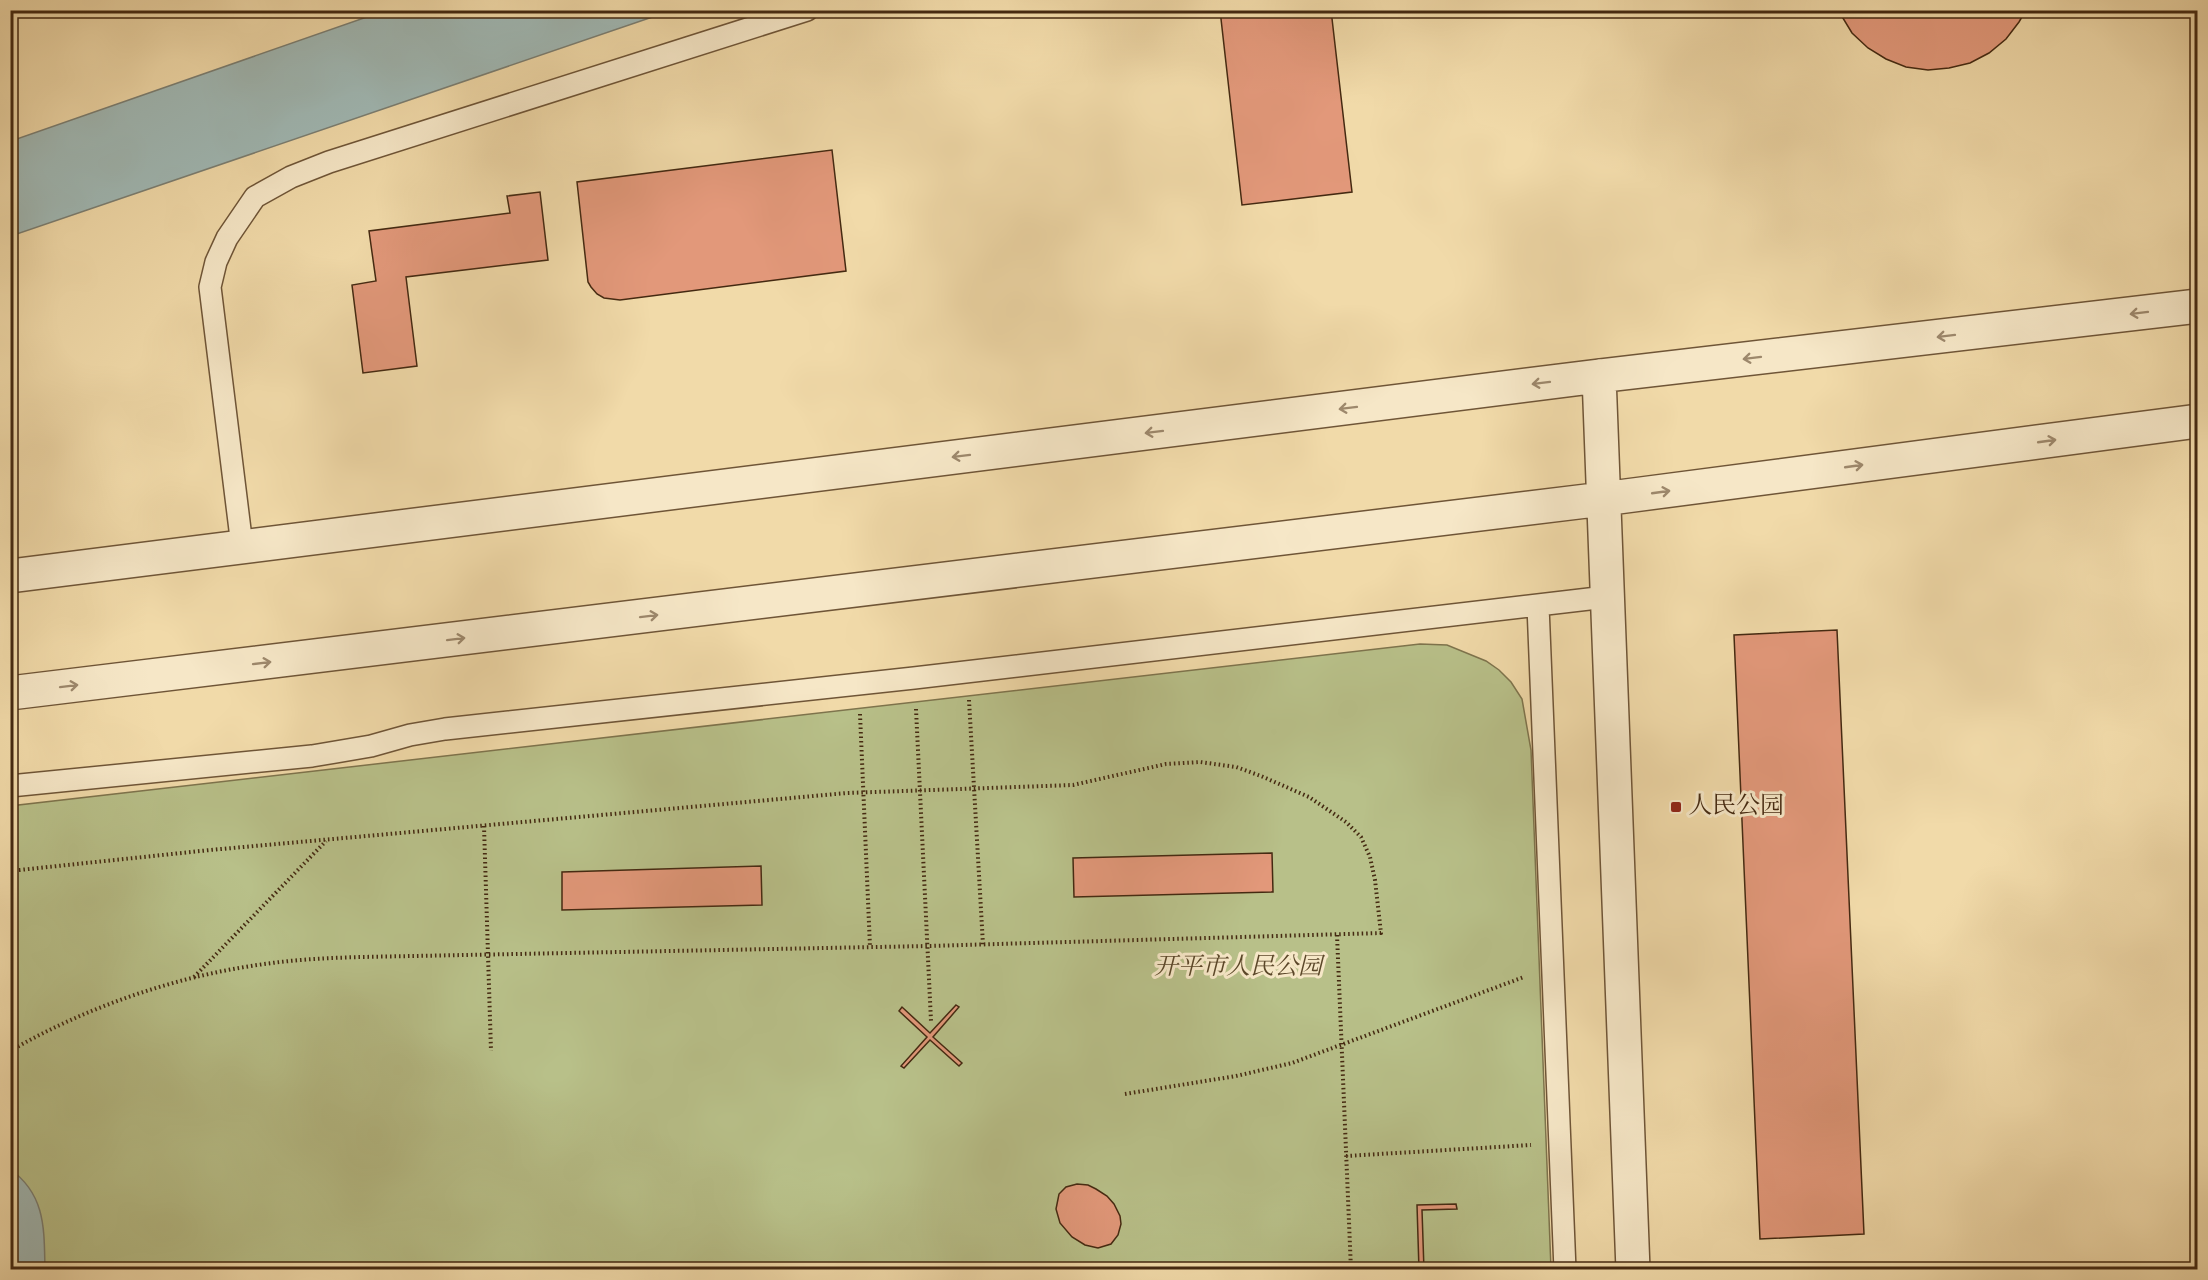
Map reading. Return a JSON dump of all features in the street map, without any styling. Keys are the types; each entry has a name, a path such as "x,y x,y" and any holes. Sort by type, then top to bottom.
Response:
{"street":[{"path":"10,576 1599,376 2198,306"},
{"path":"1599,376 1633,1269"},
{"path":"10,693 1603,500 2198,421"}],"lane":[{"path":"242,546 210,287 216,262 227,238 255,197 291,177 329,162 807,10"},
{"path":"10,786 312,756 371,746 410,735 445,729 915,678 1606,597"},
{"path":"1538,606 1565,1269"}],"path":[{"path":"967,672 983,945"},
{"path":"915,678 931,1021"},
{"path":"859,684 870,947"},
{"path":"10,871 327,840 864,793 1073,785 1166,764 1200,762 1236,767 1261,776 1309,797 1346,822 1361,837 1370,858 1381,933 983,945 346,958 272,963 193,978 69,1020 10,1052"},
{"path":"484,826 491,1051"},
{"path":"193,978 327,840"},
{"path":"1337,934 1351,1269"},
{"path":"1125,1094 1236,1076 1292,1063 1552,967"},
{"path":"1346,1156 1560,1143"}],"green space":[{"name":"开平市人民公园","path":"1420,644 1447,645 1486,661 1511,682 1522,699 1531,750 1551,1269 11,1269 10,806"}],"water":[{"path":"384,11 670,11 11,236 11,141"},
{"path":"10,1169 31,1190 37,1202 43,1227 45,1269 11,1269"}],"building":[{"path":"1220,10 1331,10 1352,192 1242,205"},
{"path":"1838,10 2026,10 2006,39 1989,53 1970,63 1928,70 1906,67 1868,48 1852,33"},
{"path":"832,150 846,271 620,300 604,298 597,294 588,282 577,182"},
{"path":"540,192 548,260 406,277 417,366 363,373 352,285 376,281 369,231 510,213 507,196"},
{"path":"1837,630 1864,1234 1760,1239 1734,635"},
{"path":"1272,853 1273,892 1074,897 1073,858"},
{"path":"761,866 762,905 562,910 562,872"},
{"path":"956,1005 959,1007 933,1037 962,1063 959,1066 930,1040 904,1068 901,1066 927,1037 899,1011 902,1007 930,1033"},
{"path":"1077,1184 1088,1185 1096,1189 1114,1204 1121,1224 1118,1235 1111,1244 1098,1248 1085,1245 1072,1237 1060,1223 1056,1209 1059,1194 1066,1187"},
{"path":"1456,1204 1457,1209 1422,1210 1424,1270 1419,1270 1417,1205"}],"place":[{"name":"人民公园","path":"1676,807"}]}
